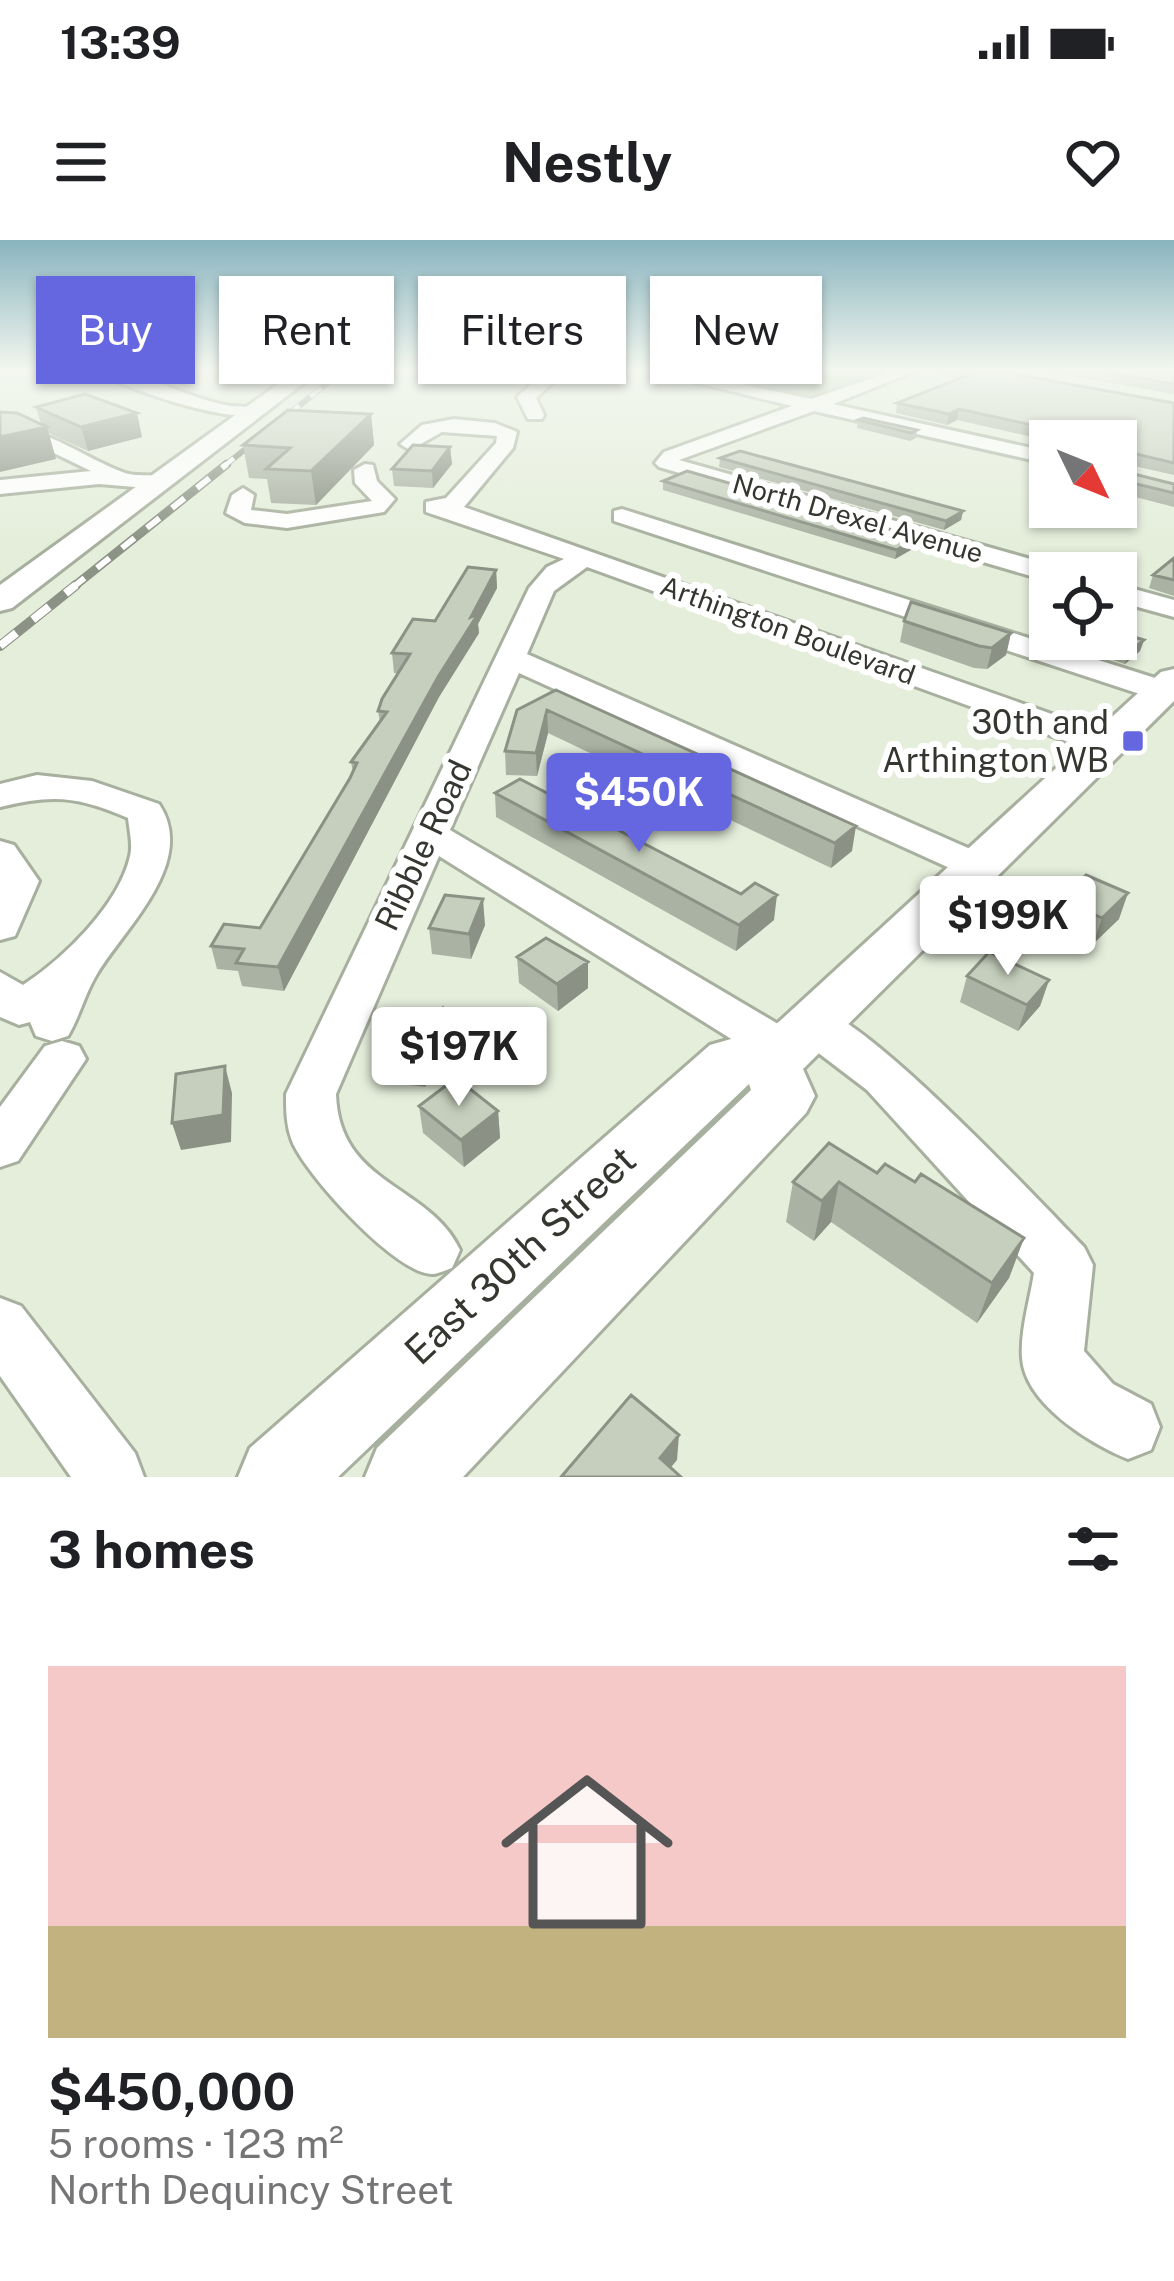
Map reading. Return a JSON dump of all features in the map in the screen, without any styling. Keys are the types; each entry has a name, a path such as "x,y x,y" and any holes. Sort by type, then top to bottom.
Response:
{"main road":[{"path":"0,601 233,427"},
{"path":"790,1046 1168,686"},
{"name":"East 30th Street","path":"279,1477 731,1060 790,1046 784,1096 406,1477"}],"street":[{"path":"410,444 424,429 438,427"},
{"path":"449,427 507,433 506,444 451,509"},
{"name":"North Drexel Avenue","path":"750,427 671,456 666,463 1029,567"},
{"path":"912,427 1029,453"},
{"path":"0,433 31,434 110,469 118,478"},
{"path":"364,470 366,483 386,503"},
{"path":"0,487 60,478 160,482"},
{"name":"Arthington Boulevard","path":"243,495 238,513 252,520 386,503 451,509 1108,745"},
{"path":"622,516 1168,686"},
{"name":"Ribble Road","path":"432,1250 326,1159 313,1134 309,1109 315,1078 542,588 556,573 587,557"},
{"path":"1137,598 1174,609"},
{"path":"510,658 979,867"},
{"path":"0,796 25,784 94,790 146,812 150,855 123,910 75,972 19,1010 0,988"},
{"path":"429,833 790,1046 884,1077 1064,1265 1052,1360 1090,1406 1128,1427"},
{"path":"0,853 19,881 0,926"},
{"path":"0,1146 57,1041 75,972"},
{"path":"0,1326 111,1477"}],"building":[{"path":"0,427 47,427 0,437"},
{"path":"266,427 358,427 311,471 266,469 290,448 243,445"},
{"path":"1137,427 1174,427 1174,463 1137,454"},
{"path":"413,445 450,447 432,471 392,469"},
{"path":"740,451 963,511 946,521 720,458"},
{"path":"687,471 917,537 897,550 663,481"},
{"path":"1137,475 1174,484 1174,493 1137,484"},
{"path":"1174,558 1174,580 1153,575"},
{"path":"468,567 496,570 471,617 478,614 438,677 278,967 236,963 244,949 211,946 224,924 260,928 350,778 357,763 351,762 387,712 378,711 382,699 410,654 392,653 413,619 435,621"},
{"path":"911,602 1011,633 992,648 979,646 904,621"},
{"path":"556,690 856,826 835,843 547,710 536,753 505,751 517,710"},
{"path":"520,779 741,894 755,883 777,895 739,925 495,793"},
{"path":"1086,875 1128,893 1102,918 1062,900"},
{"path":"445,895 483,899 469,934 429,928"},
{"path":"546,938 588,962 557,984 517,957"},
{"path":"989,952 1049,980 1027,1005 967,976"},
{"path":"441,1009 422,1060 376,1054 395,1011 432,1015"},
{"path":"225,1066 223,1115 172,1123 176,1074"},
{"path":"452,1081 460,1081 498,1111 461,1140 419,1106"},
{"path":"829,1143 877,1173 885,1164 915,1182 921,1174 1024,1238 992,1283 839,1182 822,1201 793,1182"},
{"path":"631,1395 679,1435 660,1458 681,1477 561,1477"}],"railway":[{"path":"223,467 273,427"},
{"path":"72,588 227,464"},
{"path":"0,646 76,585"}],"place":[{"name":"30th and Arthington WB","path":"1133,741"}]}
